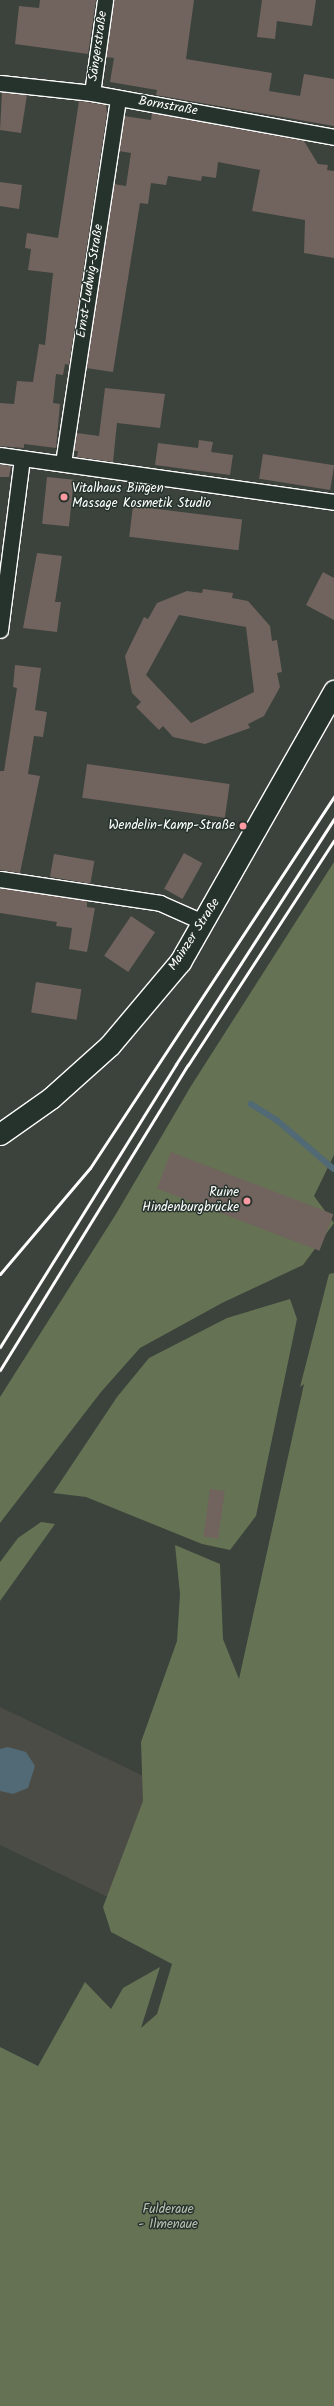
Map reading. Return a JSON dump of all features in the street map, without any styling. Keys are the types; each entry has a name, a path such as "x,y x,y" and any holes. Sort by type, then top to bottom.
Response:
{"main road":[{"name":"Mainzer Straße","path":"0,1134 51,1098 110,1045 180,962 205,923 334,691"}],"street":[{"name":"Sängerstraße","path":"92,93 105,0"},
{"name":"Bornstraße","path":"0,83 92,93 334,137"},
{"name":"Ernst-Ludwig-Straße","path":"63,463 118,98"},
{"path":"0,455 334,502"},
{"path":"0,630 22,458"},
{"path":"0,879 160,903 205,923"}],"shaded area":[{"path":"0,1707 162,1785 114,1900 0,1845"}],"green space":[{"path":"334,862 334,1155 314,1196 334,1223 303,1265 222,1303 140,1348 101,1392 0,1523 0,1397 116,1214 191,1086"},
{"name":"Fulderaue - Ilmenaue","path":"334,1273 334,2406 0,2406 0,2047 38,2066 85,1982 111,2009 123,1988 160,1967 141,2028 157,2014 172,1964 111,1932 103,1907 143,1801 141,1742 177,1641 180,1594 175,1545 220,1564 223,1639 239,1679 304,1384 300,1387 329,1274"},
{"path":"290,1299 297,1319 256,1516 230,1550 202,1544 86,1497 53,1493 117,1397 149,1358 227,1318"},
{"path":"41,1522 55,1524 0,1601 0,1562 18,1538"}],"water":[{"path":"8,1747 26,1752 35,1766 28,1788 13,1794 0,1791 0,1749"}],"building":[{"path":"40,0 96,0 88,54 15,44 19,6 39,8"},
{"path":"114,0 194,0 186,59 272,73 269,91 300,96 304,74 334,79 334,126 156,95 157,90 110,82 114,58 106,57"},
{"path":"262,0 316,0 312,26 277,21 275,39 257,37"},
{"path":"2,92 27,95 21,133 0,130"},
{"path":"79,101 106,105 107,113 69,365 65,364 63,375 56,374 53,403 60,404 56,448 24,444 24,448 0,446 0,403 14,404 17,381 33,382 39,344 45,345 53,273 28,270 31,249 25,248 27,233 58,238"},
{"path":"152,113 304,141 318,164 328,165 327,170 334,171 334,258 304,253 305,220 252,211 260,170 218,162 216,178 202,176 201,181 168,176 166,185 151,183 148,204 140,203 113,372 86,368 114,184 126,186 131,153 119,151 124,116 151,120"},
{"path":"0,182 22,185 19,209 0,206"},
{"path":"105,388 165,394 160,428 117,423 113,462 77,457 78,451 74,451 77,433 99,436"},
{"path":"199,440 213,442 211,452 233,455 230,475 155,465 158,443 198,448"},
{"path":"263,454 334,465 330,490 259,479"},
{"path":"0,464 11,466 9,477 0,477"},
{"path":"47,477 74,480 69,527 42,524"},
{"path":"133,506 242,519 238,550 129,537"},
{"path":"37,553 62,556 55,602 61,602 57,632 23,628"},
{"path":"323,572 334,578 334,620 306,605"},
{"path":"203,589 233,593 232,598 248,601 270,626 272,641 277,640 282,672 277,673 280,687 264,716 248,724 250,728 205,744 173,737 163,726 159,730 136,707 141,702 132,693 125,656 144,617 148,619 157,603 187,591 202,593","holes":["179,615 246,627 254,692 191,723 146,675"]},
{"path":"15,665 41,668 35,710 47,712 43,737 34,736 28,774 40,776 20,873 0,870 0,771 4,771 17,688 13,687"},
{"path":"87,764 230,784 225,818 82,798"},
{"path":"184,853 202,863 182,899 164,889"},
{"path":"54,854 94,861 90,884 50,877"},
{"path":"0,888 87,901 87,907 95,908 87,952 69,949 72,928 56,926 57,922 0,913"},
{"path":"131,916 155,932 128,972 104,956"},
{"path":"36,982 81,989 77,1020 31,1013"},
{"name":"Ruine Hindenburgbrücke","path":"171,1152 333,1214 319,1251 157,1188"},
{"path":"210,1489 225,1491 218,1539 203,1537"}],"waterway":[{"path":"251,1104 277,1120 334,1169"}],"railway":[{"path":"0,1274 90,1168 334,796"},
{"path":"0,1347 176,1064 334,819"},
{"path":"0,1370 188,1065 334,840"}],"place":[{"name":"Vitalhaus Bingen Massage Kosmetik Studio","path":"64,497"},
{"name":"Wendelin-Kamp-Straße","path":"243,826"},
{"name":"Ruine Hindenburgbrücke","path":"247,1201"}]}
